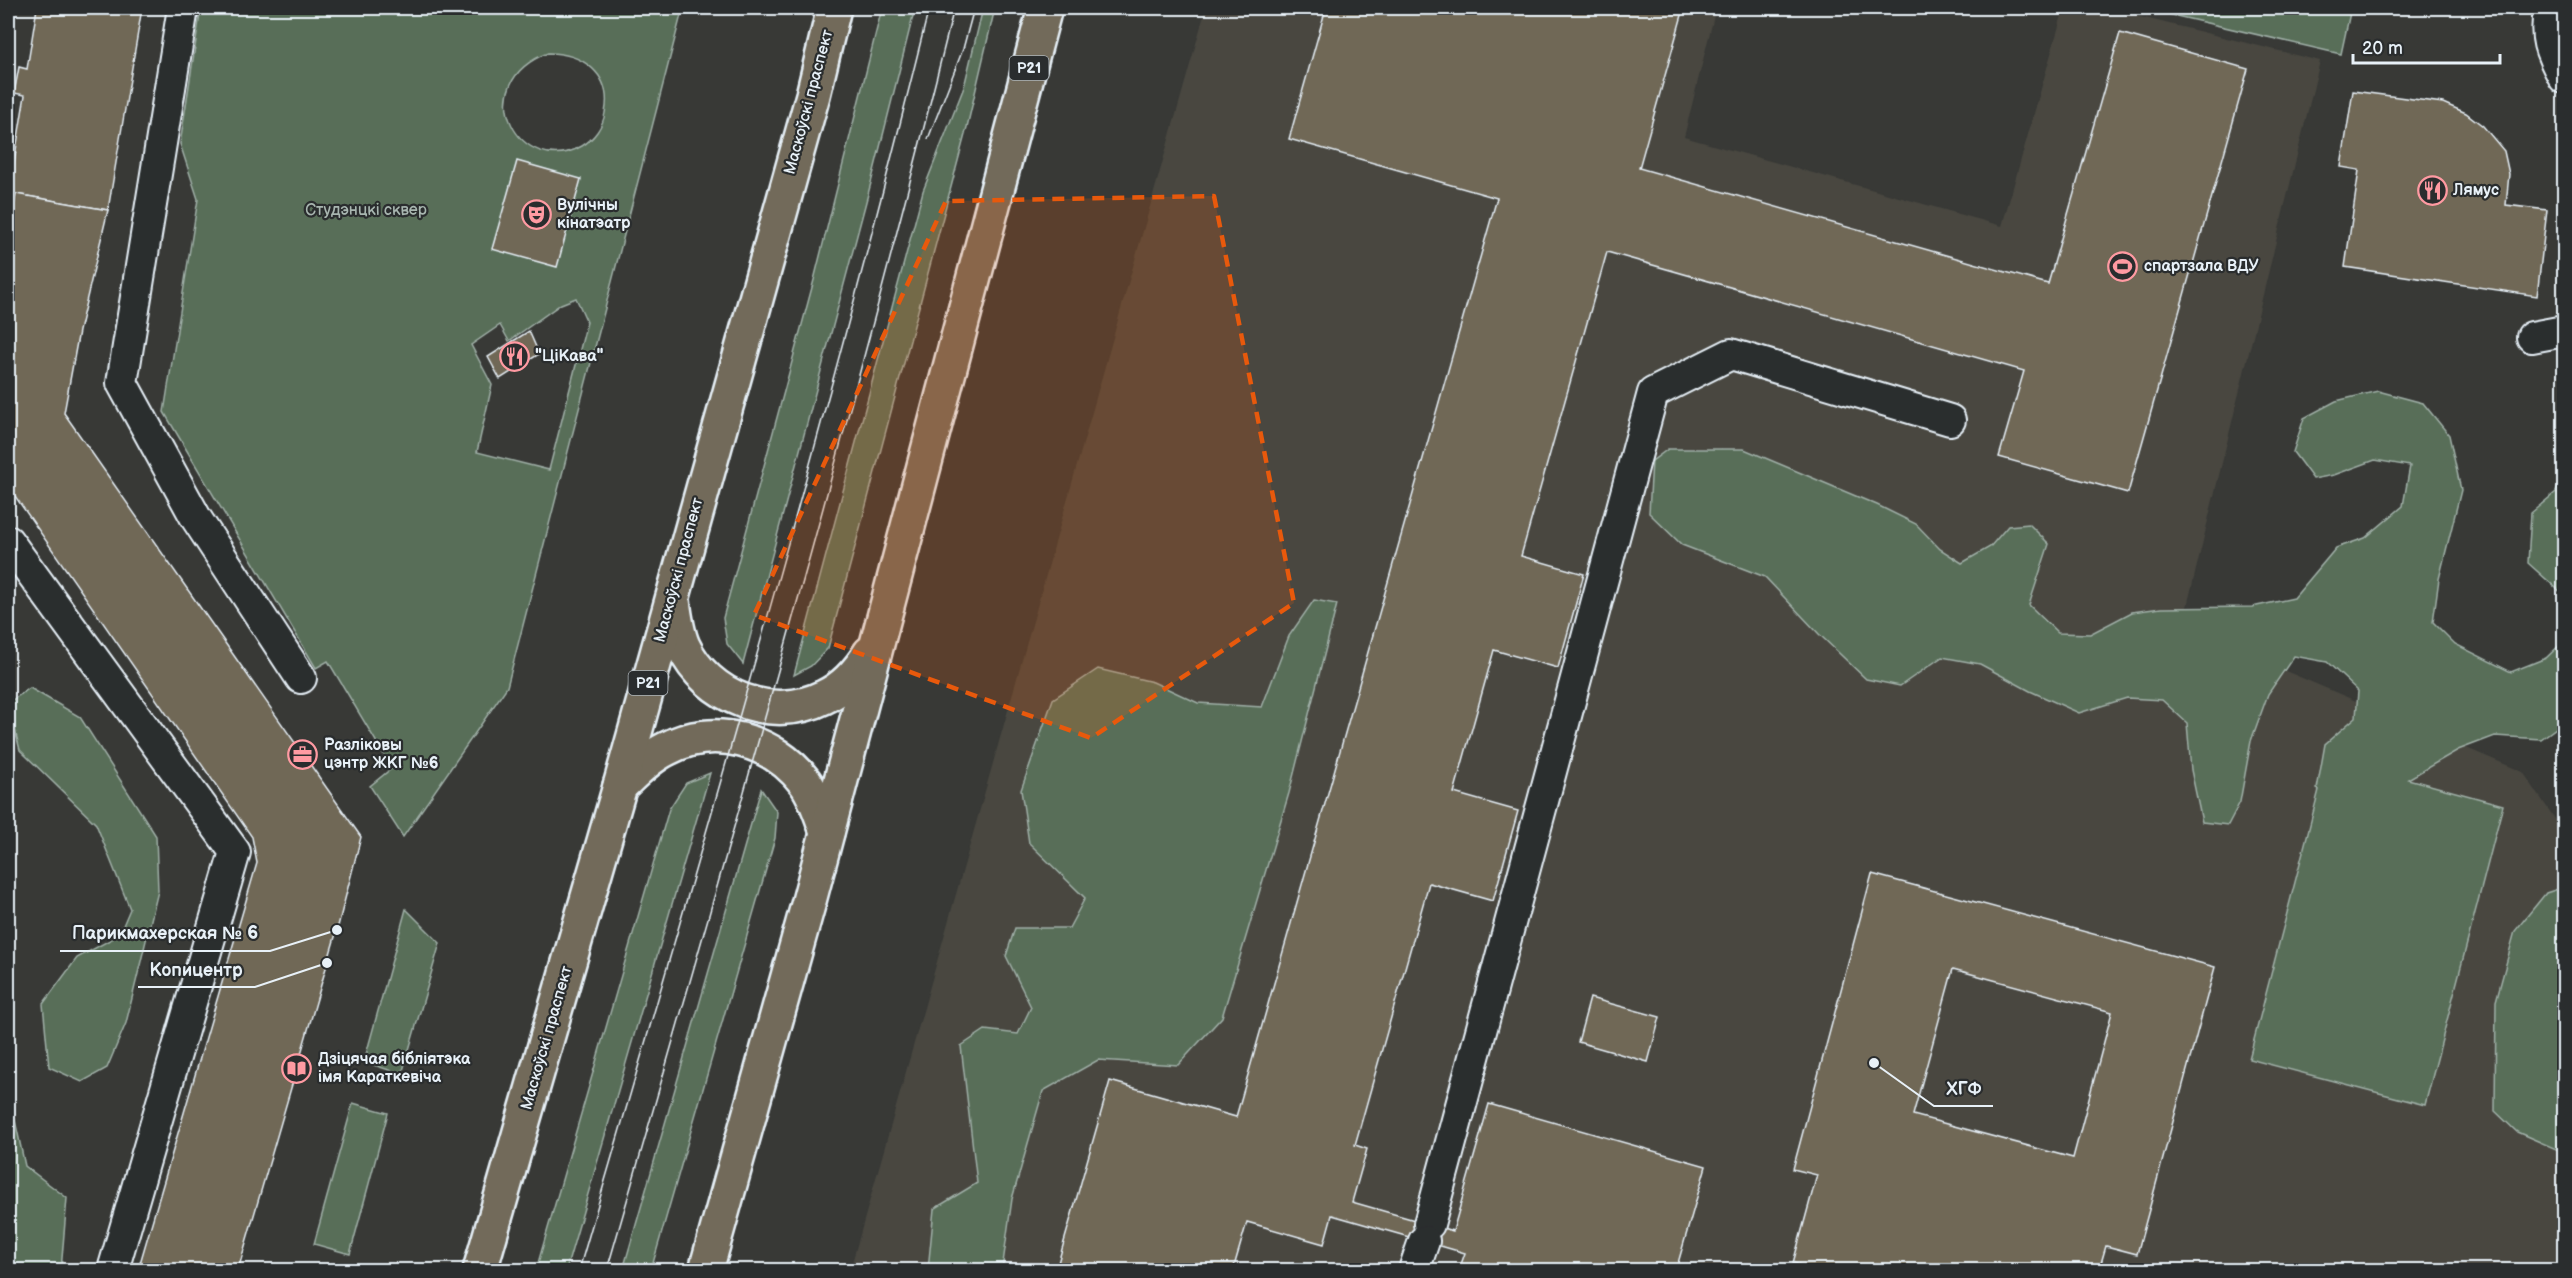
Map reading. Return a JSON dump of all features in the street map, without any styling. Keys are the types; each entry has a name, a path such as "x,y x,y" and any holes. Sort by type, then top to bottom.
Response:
{"main road":[{"name":"Маскоўскі праспект","path":"480,1270 620,786 810,106 834,8"},
{"name":"Р21","path":"706,1270 827,832 1045,8"},
{"path":"677,576 673,600 676,623 683,646 695,667 711,684 731,697 754,705 778,708 801,705 824,698 844,685 861,668 873,648 881,625"},
{"path":"620,786 659,753 692,739 719,736 745,740 769,749 790,765 807,784 819,807 827,832"}],"lane":[{"path":"183,8 122,383 195,518 301,678"},
{"path":"2550,8 2545,29 2554,58 2565,78"},
{"path":"2532,337 2565,331"},
{"path":"1414,1270 1427,1233 1653,393 1731,354 1950,420"},
{"path":"8,541 235,852 113,1270"}],"highlighted area":[{"path":"1214,196 1294,603 1091,738 754,615 946,201"}],"shaded area":[{"path":"1206,8 1716,8 1684,137 2002,226 2064,8 2104,8 2320,61 2182,627 2523,772 2564,832 2564,1270 850,1270"}],"green space":[{"name":"Студэнцкі сквер","path":"201,8 671,8 681,15 507,687 403,837 370,786 392,768 328,661 316,668 164,412 198,199 180,144","holes":["548,53 572,57 592,68 604,87 606,99 604,118 594,136 582,146 560,153 539,151 523,140 511,124 507,105 510,86 523,67","576,298 587,322 549,470 477,452 492,385 471,345 500,325 509,341 561,304"]},
{"path":"882,8 915,8 743,664 727,644 723,618 814,280"},
{"path":"983,8 995,8 967,127 828,648 811,666 794,675 923,191 964,87"},
{"path":"2142,8 2351,8 2341,54"},
{"path":"2378,391 2423,403 2449,435 2461,490 2439,579 2433,622 2455,644 2511,672 2546,658 2564,641 2564,722 2541,739 2495,736 2458,750 2408,779 2503,805 2425,1105 2249,1059 2319,790 2317,789 2325,744 2356,717 2358,691 2327,662 2294,656 2268,694 2251,741 2240,802 2228,825 2202,822 2191,770 2187,723 2162,700 2127,698 2079,713 2030,691 1980,664 1942,657 1900,686 1866,679 1765,577 1682,545 1649,513 1652,461 1668,449 1744,449 1877,505 1916,524 1940,549 1962,563 1990,547 2008,526 2029,524 2049,544 2029,605 2058,633 2090,634 2132,612 2161,608 2252,607 2294,598 2336,548 2365,538 2403,506 2410,466 2375,460 2334,475 2313,479 2293,452 2304,418 2336,401"},
{"path":"2564,473 2564,595 2528,563 2531,513 2556,492"},
{"path":"1314,600 1337,604 1289,793 1222,1017 1178,1065 1098,1060 1043,1091 1012,1199 1002,1270 928,1270 934,1209 977,1183 961,1046 985,1030 1018,1034 1031,1007 1006,956 1015,928 1069,928 1085,898 1029,843 1021,790 1053,699 1098,669 1153,682 1198,703 1262,707 1289,636"},
{"path":"30,688 80,717 156,836 158,891 126,1023 107,1068 82,1082 49,1067 43,1004 77,958 119,935 130,909 96,824 20,750 8,703"},
{"path":"710,773 566,1270 536,1270 669,809 686,783"},
{"path":"761,789 777,812 775,838 651,1270 623,1270"},
{"path":"2564,887 2563,1152 2517,1132 2495,1111 2496,1001 2515,931 2546,893"},
{"path":"406,909 440,943 402,1074 364,1062"},
{"path":"8,1088 25,1166 67,1198 61,1270 8,1270"},
{"path":"353,1103 388,1113 350,1254 314,1244"}],"building":[{"path":"37,8 142,8 108,210 9,193 25,95 14,93 19,67 27,69"},
{"path":"1326,8 1684,8 1639,168 2048,284 2120,33 2248,69 2128,493 1999,457 2024,371 1607,252 1521,556 1584,574 1558,668 1494,650 1454,793 1518,811 1493,901 1429,883 1355,1145 1367,1149 1352,1202 1453,1231 1489,1104 1706,1166 1676,1270 1459,1270 1465,1253 1332,1215 1324,1244 1247,1222 1233,1270 1056,1270 1110,1081 1236,1117 1497,198 1289,139"},
{"name":"Лямус","path":"2353,91 2443,103 2466,113 2483,126 2504,151 2509,174 2506,205 2547,210 2537,296 2345,267 2359,170 2341,167"},
{"name":"Вулічны кінатэатр","path":"517,161 581,179 557,267 492,249"},
{"path":"16,194 108,210 79,331 64,413 361,837 337,930 238,1270 138,1270 257,863 252,837 8,486 8,239"},
{"name":"\"ЦіКава\"","path":"529,331 539,354 500,379 488,357"},
{"path":"1872,874 2215,967 2137,1254 2106,1246 2099,1270 1821,1270 1793,1263 1817,1175 1793,1169","holes":["1953,969 2112,1012 2073,1158 1913,1115"]},
{"path":"1590,998 1660,1017 1648,1062 1578,1042"}],"tram line":[{"path":"579,1270 805,483 929,8"},
{"path":"607,1270 830,483 954,8"},
{"path":"928,139 963,49 974,8"}],"place":[{"name":"Лямус","path":"2432,190"},
{"name":"Вулічны кінатэатр","path":"536,214"},
{"name":"спартзала ВДУ","path":"2123,266"},
{"name":"\"ЦіКава\"","path":"514,356"},
{"name":"Разліковы цэнтр ЖКГ №6","path":"303,754"},
{"name":"Парикмахерская № 6","path":"337,930"},
{"name":"Копицентр","path":"327,963"},
{"name":"ХГФ","path":"1874,1063"},
{"name":"Дзіцячая бібліятэка імя Караткевіча","path":"297,1068"}]}
